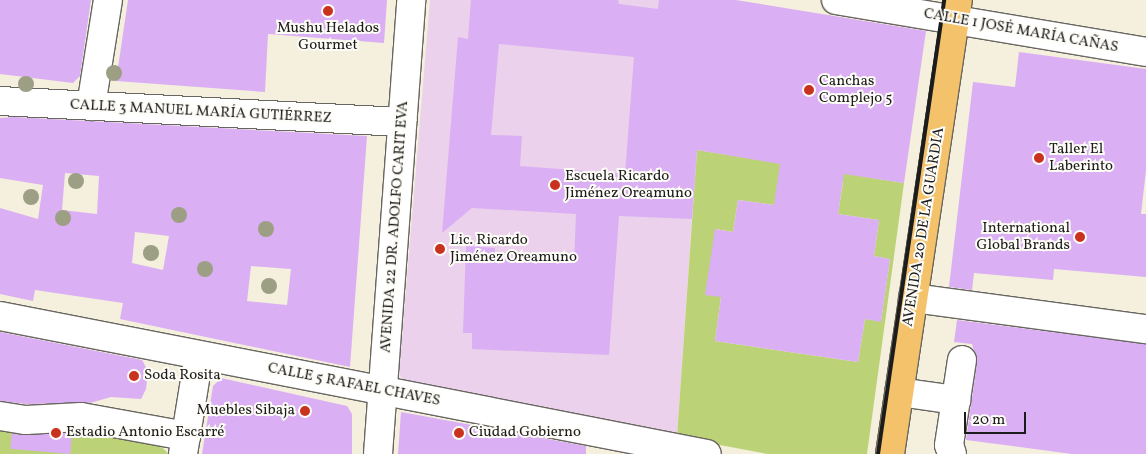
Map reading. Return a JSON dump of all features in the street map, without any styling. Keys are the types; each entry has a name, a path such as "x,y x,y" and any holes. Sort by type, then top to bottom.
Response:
{"main road":[{"name":"AVENIDA 20 DE LA GUARDIA","path":"890,454 957,10"}],"street":[{"path":"91,106 108,0"},
{"name":"AVENIDA 22 DR. ADOLFO CARIT EVA","path":"378,454 411,0"},
{"name":"CALLE 1 JOSÉ MARÍA CAÑAS","path":"836,0 957,10 1146,52"},
{"name":"CALLE 3 MANUEL MARÍA GUTIÉRREZ","path":"0,101 402,122"},
{"path":"913,298 1146,329"},
{"name":"CALLE 5 RAFAEL CHAVES","path":"0,316 707,454"},
{"path":"0,416 26,420 80,418 185,445 200,355"},
{"path":"952,454 949,445 962,360"},
{"path":"899,392 956,400"}],"shaded area":[{"name":"Escuela Ricardo Jiménez Oreamuno","path":"430,0 707,0 677,437 408,388 399,374"}],"green space":[{"path":"697,150 904,183 867,454 768,454 677,437","holes":["843,182 838,214 879,220 874,256 890,259 881,321 865,319 858,362 715,341 721,297 716,229 733,232 738,200 774,205"]},
{"name":"Estadio Antonio Escarré","path":"0,408 155,441 169,454 0,454"}],"building":[{"path":"0,0 91,0 80,76 73,83 0,74"},
{"path":"128,0 387,0 384,43 268,34 265,92 116,81"},
{"path":"471,0 618,0 619,4 658,9 659,0 736,0 926,31 904,183 844,174 838,214 879,220 874,256 890,259 881,322 865,319 858,362 715,341 721,297 705,295 715,229 733,232 738,200 774,205 780,164 697,150 692,219 619,216 609,355 472,349 472,333 463,333 466,246 495,248 495,258 574,263 576,214 472,208 442,233 458,37 468,39","holes":["499,44 634,57 625,174 520,166 522,136 491,135"]},
{"path":"1019,52 1146,69 1146,170 1141,214 1146,214 1146,277 1054,269 1053,280 974,273 972,290 949,287 973,82 1015,87"},
{"path":"14,117 367,136 350,367 120,319 123,303 35,290 33,301 0,294 0,208 38,219 43,185 0,178 0,118","holes":["65,173 99,176 97,214 62,210","135,232 169,236 163,270 132,263","251,266 291,269 287,305 247,301"]},
{"path":"957,320 1146,344 1146,454 1072,454 966,440 977,362 972,344 954,342"},
{"path":"0,332 142,360 148,371 146,389 141,399 111,397 90,403 27,404 0,401"},
{"path":"221,378 347,406 352,414 352,454 202,454 213,386"},
{"name":"Ciudad Gobierno","path":"401,412 586,446 586,454 398,454"},
{"path":"12,428 72,433 70,454 10,449"}],"railway":[{"path":"878,454 944,0"}],"place":[{"name":"Mushu Helados Gourmet","path":"328,11"},
{"name":"Canchas Complejo 5","path":"809,90"},
{"name":"Taller El Laberinto","path":"1039,158"},
{"name":"Escuela Ricardo Jiménez Oreamuno","path":"555,185"},
{"name":"International Global Brands","path":"1080,237"},
{"name":"Lic. Ricardo Jiménez Oreamuno","path":"440,249"},
{"name":"Soda Rosita","path":"134,376"},
{"name":"Muebles Sibaja","path":"305,411"},
{"name":"Estadio Antonio Escarré","path":"56,433"},
{"name":"Ciudad Gobierno","path":"459,433"}]}
